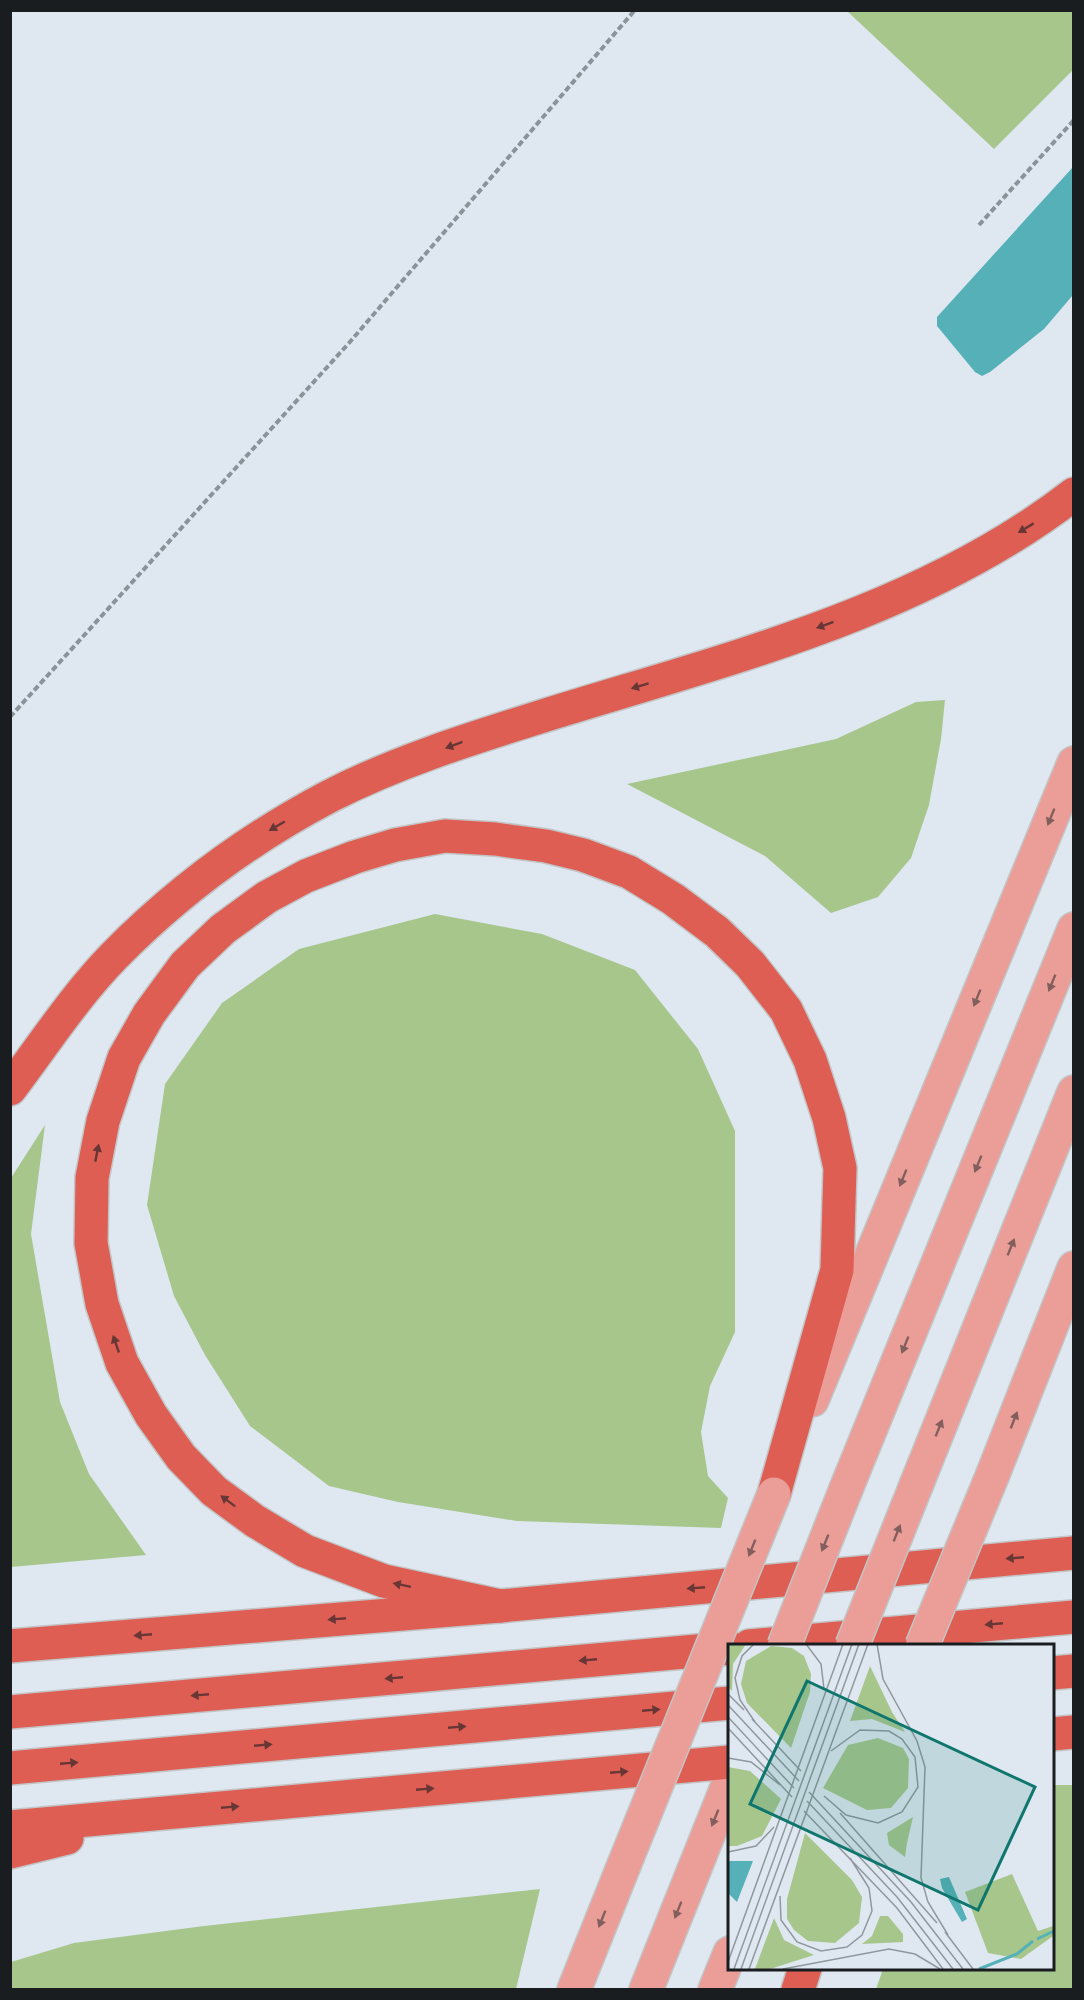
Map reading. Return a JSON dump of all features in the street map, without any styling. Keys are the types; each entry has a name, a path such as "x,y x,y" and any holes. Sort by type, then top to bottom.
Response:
{"highway":[{"path":"10,1089 69,1010 114,957 165,909 223,861 273,828 332,795 470,739 765,646 880,604 992,548 1045,516 1074,494"},
{"path":"500,1606 384,1581 305,1551 255,1521 214,1491 181,1457 151,1415 122,1363 102,1304 91,1243 92,1178 103,1121 124,1058 149,1014 185,965 232,922 267,897 306,876 355,857 395,845 445,836 495,839 546,846 583,855 629,872 673,899 717,932 750,964 786,1010 810,1060 829,1118 840,1168 837,1270 774,1494"},
{"path":"10,1646 500,1606 1074,1553"},
{"path":"772,1644 1074,1617"},
{"path":"10,1712 728,1648"},
{"path":"1054,1673 1074,1671"},
{"path":"10,1768 728,1703"},
{"path":"1054,1734 1074,1732"},
{"path":"10,1827 728,1762"},
{"path":"10,1852 172,1812"},
{"path":"798,1989 804,1970"}],"main road":[{"path":"574,1989 1074,763"},
{"path":"785,1644 1074,929"},
{"path":"853,1644 1074,1092"},
{"path":"923,1644 1074,1268"},
{"path":"646,1989 728,1785"},
{"path":"715,1989 728,1958"},
{"path":"781,1989 789,1970"}],"path":[{"path":"10,717 349,343 635,10"},
{"path":"980,225 1074,120"}],"green space":[{"path":"847,11 1073,11 1073,70 994,149"},
{"path":"945,700 941,739 929,805 911,858 878,897 831,913 765,856 627,784 836,739 916,702"},
{"path":"435,914 542,934 635,970 698,1049 735,1131 735,1332 710,1386 701,1432 708,1476 728,1498 721,1528 517,1521 398,1502 329,1486 250,1426 205,1355 174,1296 147,1205 165,1084 222,1003 299,949"},
{"path":"45,1125 31,1234 60,1402 89,1474 146,1555 11,1567 11,1178"},
{"path":"1054,1785 1073,1785 1073,1989 876,1989 883,1970 1054,1970"},
{"path":"540,1889 516,1989 11,1989 11,1962 74,1943 204,1926"}],"water":[{"path":"1073,167 1073,295 1044,329 982,376 975,372 937,326 937,317"}]}
